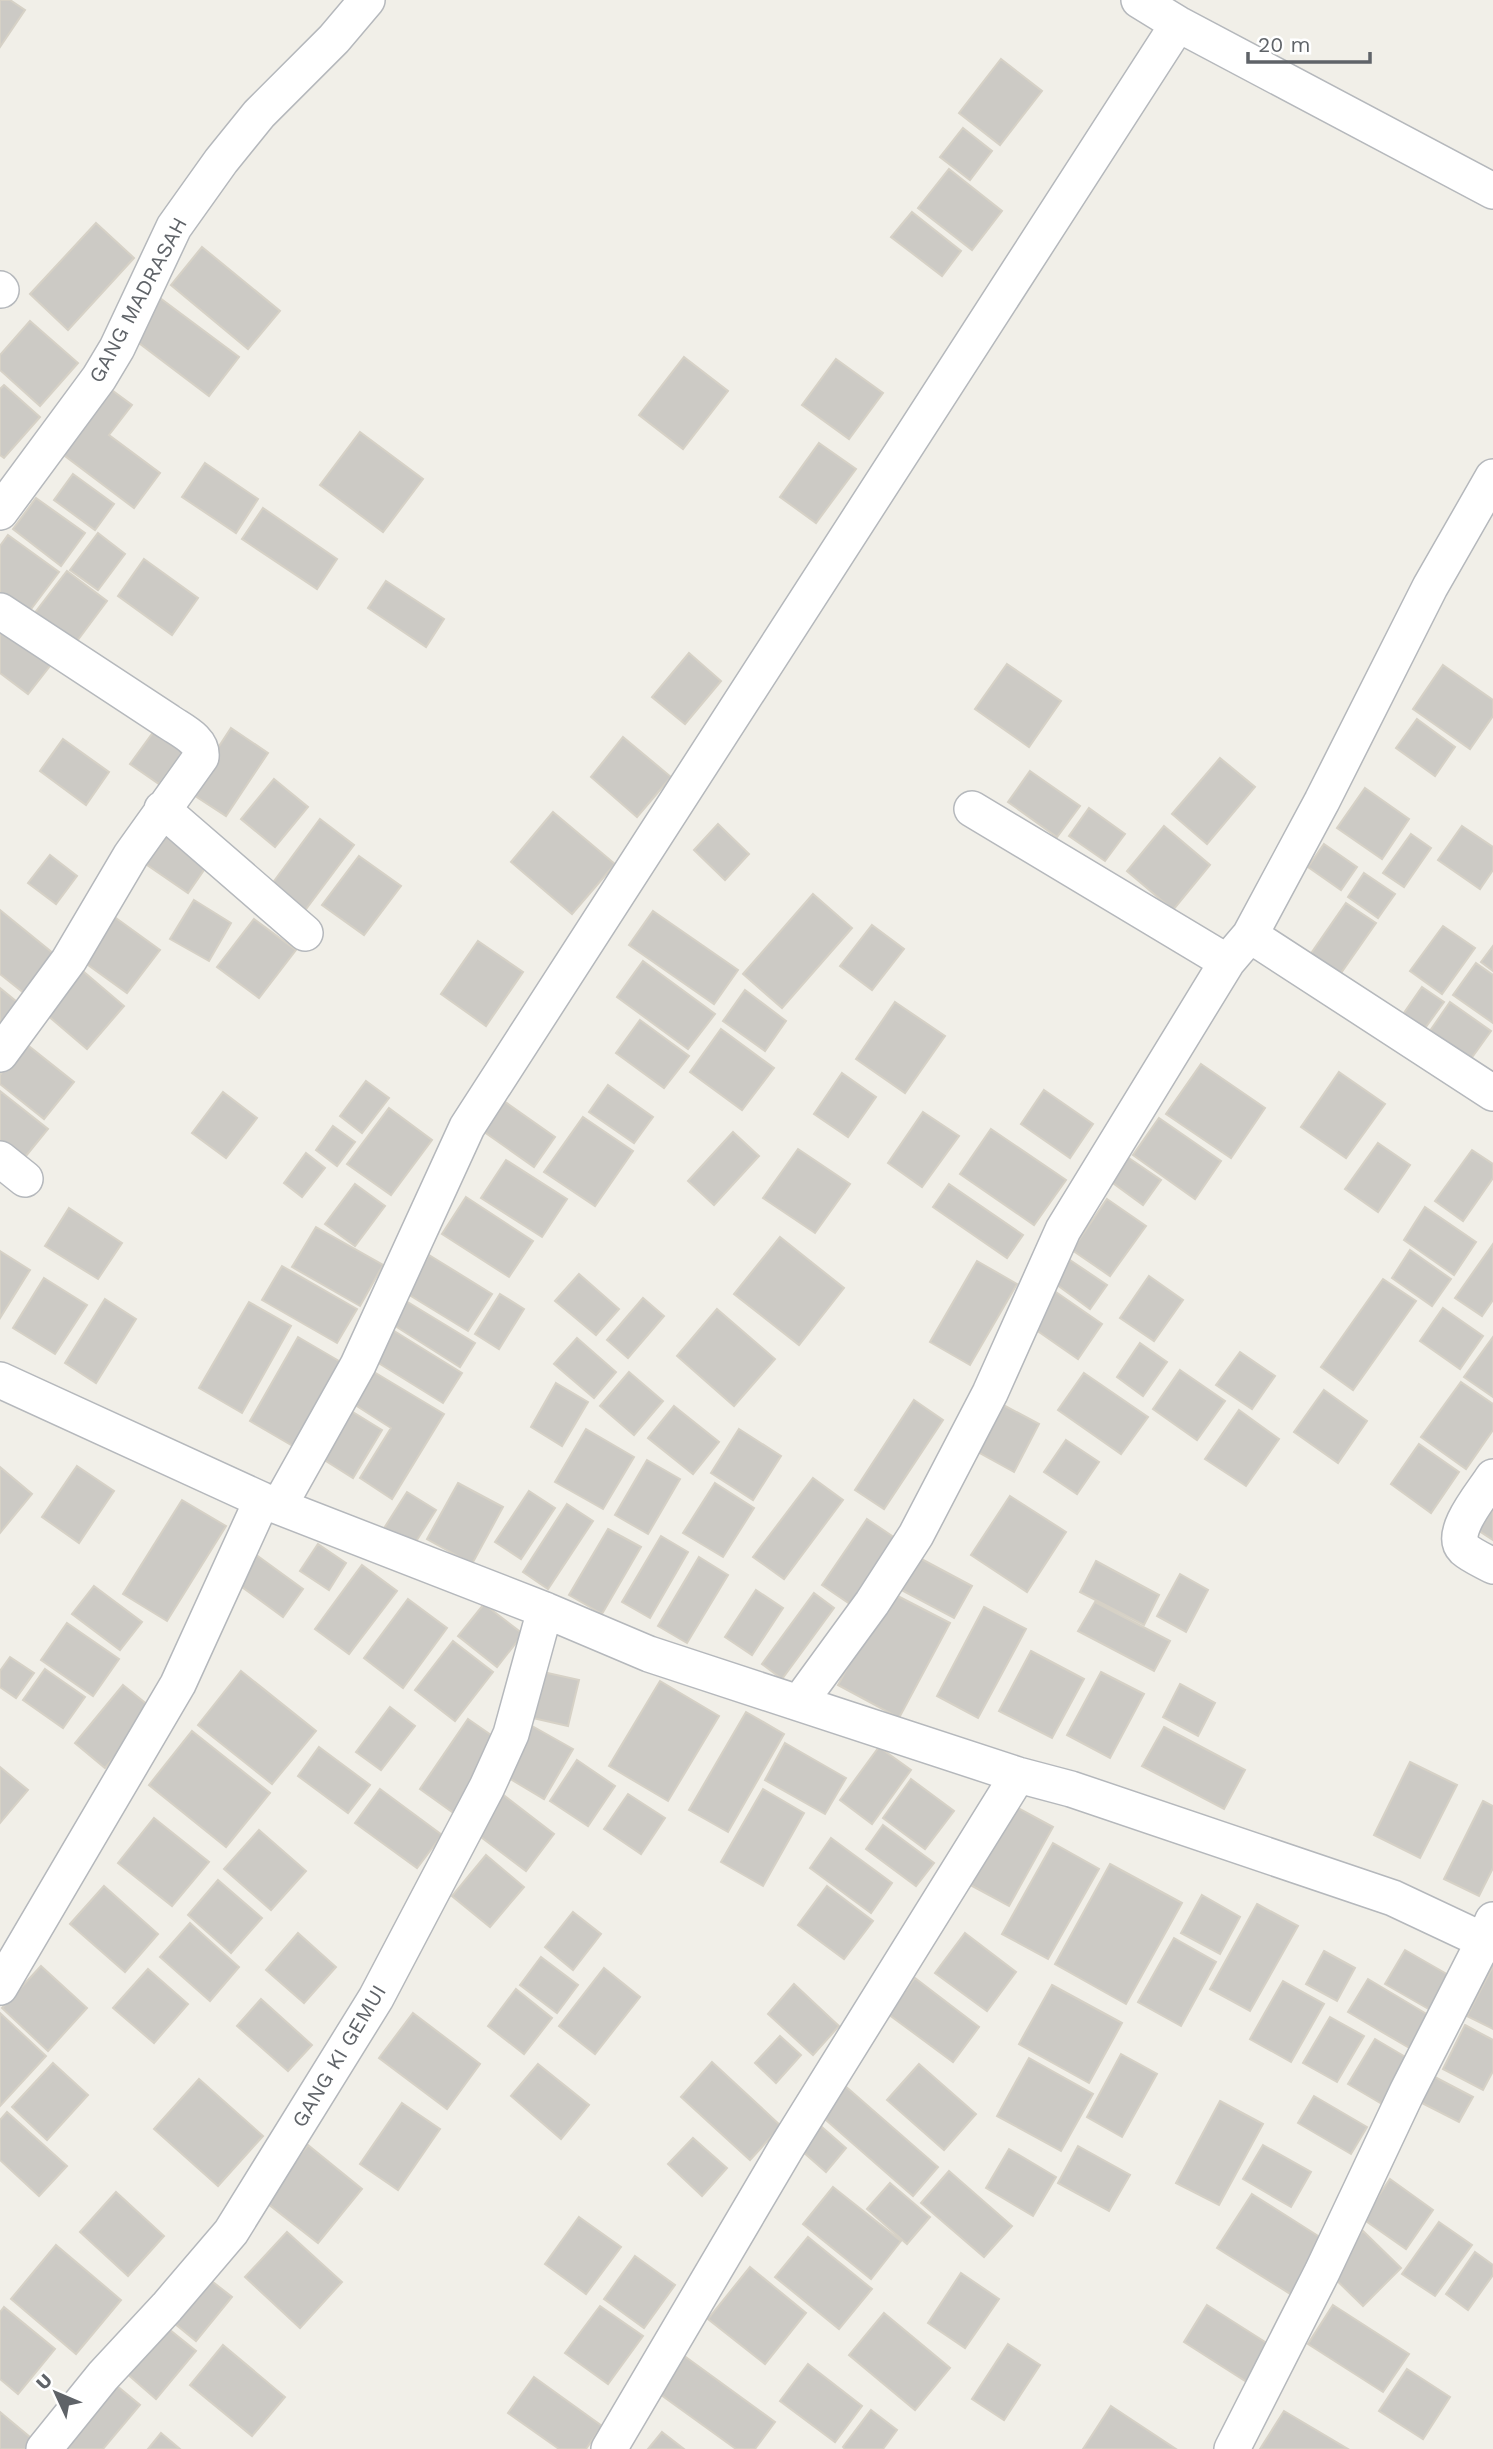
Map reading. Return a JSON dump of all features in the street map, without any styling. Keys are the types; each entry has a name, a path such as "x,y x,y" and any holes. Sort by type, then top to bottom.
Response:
{"street":[{"name":"GANG MADRASAH","path":"0,512 99,378 117,348 174,227 221,161 258,114 334,39 367,0"},
{"path":"1139,0 1178,24 1493,191"},
{"path":"0,1987 178,1684 270,1503 358,1364 467,1127 1178,24"},
{"path":"799,1703 872,1603 916,1535 990,1393 1063,1230 1227,962 1250,935 1430,587 1493,477"},
{"path":"0,611 169,722 199,744 201,757 162,809 99,905 69,960 0,1054"},
{"path":"162,809 305,933"},
{"path":"972,810 1227,962"},
{"path":"1250,935 1493,1093"},
{"path":"0,1380 270,1503 545,1610 649,1654 1018,1775 1084,1793 1394,1898 1490,1935 1407,2092 1322,2272 1232,2449"},
{"path":"1493,1477 1461,1527 1458,1539 1463,1548 1493,1566"},
{"name":"GANG KI GEMUI","path":"44,2449 103,2376 167,2308 231,2232 376,1998 487,1787 511,1734 545,1610"},
{"path":"609,2449 785,2150 1018,1775"}],"building":[{"path":"0,0 10,0 25,10 0,47"},
{"path":"1001,59 1042,91 1000,145 959,113"},
{"path":"963,128 992,151 970,180 940,157"},
{"path":"949,169 1002,211 972,250 918,208"},
{"path":"912,212 961,251 942,276 891,237"},
{"path":"96,223 134,258 68,330 30,294"},
{"path":"202,247 280,311 248,349 171,285"},
{"path":"156,295 239,357 209,396 127,334"},
{"path":"30,321 78,363 40,406 0,370 0,355"},
{"path":"684,357 728,391 683,449 639,415"},
{"path":"836,359 883,393 849,439 802,405"},
{"path":"4,385 40,417 4,458 0,455 0,389"},
{"path":"109,388 132,405 109,435 160,473 134,508 61,453"},
{"path":"360,432 423,479 383,532 320,485"},
{"path":"819,443 856,469 816,523 780,497"},
{"path":"205,463 258,499 236,533 182,497"},
{"path":"73,474 114,504 95,530 54,500"},
{"path":"36,498 85,533 61,566 13,529"},
{"path":"263,508 337,559 317,589 242,539"},
{"path":"98,533 125,554 98,590 70,570"},
{"path":"8,535 59,572 22,621 0,604 0,546"},
{"path":"144,559 198,598 172,635 118,596"},
{"path":"67,571 107,601 68,653 27,623"},
{"path":"386,581 444,619 426,647 368,608"},
{"path":"0,614 57,657 28,694 0,673"},
{"path":"689,653 721,681 685,724 652,697"},
{"path":"1007,664 1061,701 1029,747 975,709"},
{"path":"1443,665 1493,700 1493,716 1470,749 1413,709"},
{"path":"1417,719 1455,747 1435,776 1396,748"},
{"path":"160,723 189,743 159,784 130,764"},
{"path":"231,728 268,753 226,816 189,792"},
{"path":"623,737 671,777 637,817 591,777"},
{"path":"63,739 109,772 86,805 40,771"},
{"path":"1220,758 1255,787 1207,844 1172,814"},
{"path":"1030,771 1080,806 1057,837 1008,802"},
{"path":"274,779 308,807 275,847 241,819"},
{"path":"1365,788 1409,819 1382,859 1337,828"},
{"path":"1089,808 1125,834 1105,861 1069,836"},
{"path":"553,812 615,864 572,914 511,862"},
{"path":"320,819 354,845 300,917 266,892"},
{"path":"159,820 213,857 188,893 134,856"},
{"path":"718,824 749,854 725,880 694,850"},
{"path":"1164,826 1210,865 1173,910 1127,871"},
{"path":"1462,826 1493,847 1493,870 1480,889 1438,860"},
{"path":"1411,834 1431,848 1404,887 1383,873"},
{"path":"1324,844 1357,867 1341,890 1308,867"},
{"path":"50,855 77,876 56,904 28,883"},
{"path":"359,856 401,886 364,935 322,905"},
{"path":"1364,873 1395,894 1378,918 1348,897"},
{"path":"813,894 852,928 782,1008 743,974"},
{"path":"194,900 231,923 209,961 170,939"},
{"path":"1346,903 1376,923 1334,983 1305,962"},
{"path":"0,910 65,963 34,1001 0,974"},
{"path":"653,911 738,970 714,1004 629,945"},
{"path":"109,913 160,950 127,993 77,957"},
{"path":"254,919 296,950 259,998 217,967"},
{"path":"872,925 904,949 872,990 840,966"},
{"path":"1443,926 1475,948 1442,994 1410,971"},
{"path":"478,941 523,972 486,1026 441,994"},
{"path":"1493,946 1493,971 1481,962"},
{"path":"643,961 715,1014 688,1049 617,997"},
{"path":"1476,963 1493,975 1493,1023 1453,995"},
{"path":"77,966 124,1006 87,1049 40,1009"},
{"path":"1422,987 1444,1002 1420,1035 1399,1020"},
{"path":"0,988 28,1011 0,1045"},
{"path":"745,990 786,1021 765,1051 723,1021"},
{"path":"895,1002 945,1036 905,1093 856,1059"},
{"path":"1450,1002 1491,1031 1465,1067 1425,1038"},
{"path":"640,1020 689,1056 664,1088 616,1053"},
{"path":"721,1029 774,1068 742,1110 690,1072"},
{"path":"25,1043 74,1082 44,1119 0,1084 0,1075"},
{"path":"1201,1064 1265,1108 1231,1158 1166,1114"},
{"path":"1339,1072 1385,1104 1346,1158 1301,1127"},
{"path":"842,1073 876,1097 848,1137 814,1114"},
{"path":"366,1081 389,1098 362,1133 340,1116"},
{"path":"608,1085 653,1117 634,1143 589,1112"},
{"path":"1044,1090 1093,1124 1070,1158 1021,1124"},
{"path":"0,1091 48,1129 21,1162 0,1146"},
{"path":"223,1092 257,1118 226,1158 192,1133"},
{"path":"501,1099 555,1137 534,1167 480,1129"},
{"path":"389,1108 432,1140 391,1195 347,1164"},
{"path":"923,1112 959,1136 922,1187 888,1163"},
{"path":"583,1117 633,1151 595,1206 544,1172"},
{"path":"1159,1118 1221,1161 1195,1199 1133,1155"},
{"path":"333,1126 355,1142 337,1166 316,1150"},
{"path":"991,1129 1066,1180 1034,1225 960,1174"},
{"path":"733,1132 759,1156 714,1205 688,1181"},
{"path":"1378,1143 1410,1165 1378,1212 1345,1189"},
{"path":"798,1149 850,1184 815,1233 763,1198"},
{"path":"1472,1150 1493,1164 1493,1178 1463,1221 1435,1201"},
{"path":"306,1153 325,1168 302,1197 284,1183"},
{"path":"1123,1154 1161,1180 1143,1205 1106,1178"},
{"path":"506,1160 567,1199 542,1237 481,1198"},
{"path":"355,1184 385,1206 355,1246 325,1224"},
{"path":"949,1184 1023,1235 1007,1258 933,1207"},
{"path":"466,1197 533,1241 509,1277 442,1234"},
{"path":"1107,1199 1146,1226 1110,1276 1072,1250"},
{"path":"1425,1207 1476,1242 1454,1275 1404,1240"},
{"path":"69,1208 122,1243 98,1279 45,1246"},
{"path":"316,1227 383,1265 360,1306 292,1267"},
{"path":"780,1237 844,1288 799,1345 734,1294"},
{"path":"1493,1244 1493,1300 1482,1316 1455,1298"},
{"path":"1410,1250 1451,1279 1432,1306 1392,1278"},
{"path":"0,1251 30,1270 0,1318"},
{"path":"1061,1254 1107,1285 1090,1309 1045,1276"},
{"path":"429,1255 492,1294 468,1331 406,1293"},
{"path":"977,1261 1017,1284 970,1365 930,1342"},
{"path":"282,1266 357,1309 337,1343 262,1300"},
{"path":"579,1274 619,1309 596,1335 555,1301"},
{"path":"1149,1276 1183,1300 1154,1341 1120,1318"},
{"path":"44,1278 87,1305 55,1354 13,1328"},
{"path":"1383,1279 1416,1301 1353,1390 1321,1367"},
{"path":"1053,1290 1102,1324 1078,1359 1029,1325"},
{"path":"500,1294 524,1309 499,1349 475,1334"},
{"path":"643,1298 664,1316 628,1358 607,1340"},
{"path":"105,1299 136,1319 96,1383 65,1363"},
{"path":"406,1301 475,1343 460,1367 392,1324"},
{"path":"249,1302 291,1326 242,1413 199,1388"},
{"path":"1443,1308 1483,1336 1460,1369 1420,1341"},
{"path":"717,1309 775,1359 734,1406 677,1356"},
{"path":"391,1329 462,1373 443,1403 372,1359"},
{"path":"298,1337 351,1368 303,1452 250,1421"},
{"path":"1493,1337 1493,1397 1464,1377"},
{"path":"577,1338 616,1372 594,1398 554,1364"},
{"path":"1140,1343 1167,1362 1143,1396 1117,1377"},
{"path":"1240,1352 1275,1376 1252,1409 1216,1385"},
{"path":"369,1369 444,1414 392,1499 360,1478 391,1428 349,1401"},
{"path":"1180,1370 1225,1401 1197,1440 1153,1409"},
{"path":"629,1372 663,1401 634,1435 600,1406"},
{"path":"1084,1373 1148,1417 1121,1454 1058,1410"},
{"path":"1461,1382 1493,1404 1493,1430 1466,1469 1421,1437"},
{"path":"556,1383 588,1402 562,1446 531,1427"},
{"path":"1324,1390 1367,1421 1338,1463 1294,1432"},
{"path":"914,1400 943,1420 884,1509 855,1490"},
{"path":"994,1400 1039,1424 1014,1472 969,1447"},
{"path":"674,1406 719,1442 693,1474 648,1438"},
{"path":"348,1409 382,1430 353,1478 318,1456"},
{"path":"1239,1410 1279,1439 1246,1486 1205,1459"},
{"path":"586,1429 634,1457 603,1509 555,1482"},
{"path":"739,1429 781,1456 753,1500 711,1473"},
{"path":"1066,1440 1099,1462 1077,1494 1044,1472"},
{"path":"1419,1444 1459,1472 1431,1513 1391,1484"},
{"path":"647,1460 680,1479 648,1534 615,1515"},
{"path":"77,1466 114,1491 79,1543 42,1517"},
{"path":"0,1467 32,1494 0,1533"},
{"path":"813,1478 843,1500 784,1579 753,1557"},
{"path":"458,1483 503,1507 472,1564 427,1539"},
{"path":"715,1483 754,1508 723,1557 683,1533"},
{"path":"529,1491 555,1508 521,1559 495,1542"},
{"path":"407,1492 436,1510 410,1551 381,1533"},
{"path":"1010,1496 1066,1532 1027,1592 971,1555"},
{"path":"1493,1497 1493,1540 1473,1527"},
{"path":"182,1500 226,1526 167,1621 123,1594"},
{"path":"567,1504 593,1521 548,1589 523,1572"},
{"path":"867,1519 898,1540 853,1606 822,1585"},
{"path":"608,1529 641,1547 602,1614 569,1595"},
{"path":"661,1536 688,1552 650,1618 622,1602"},
{"path":"318,1544 346,1563 329,1590 300,1571"},
{"path":"255,1554 303,1589 283,1617 235,1582"},
{"path":"912,1554 972,1586 954,1618 894,1586"},
{"path":"699,1557 728,1575 687,1643 658,1626"},
{"path":"1096,1561 1159,1595 1144,1625 1080,1592"},
{"path":"362,1565 397,1591 349,1654 315,1629"},
{"path":"1180,1574 1208,1590 1186,1632 1157,1616"},
{"path":"94,1586 142,1622 120,1650 72,1614"},
{"path":"756,1590 783,1608 752,1655 725,1637"},
{"path":"888,1591 950,1623 899,1718 838,1685"},
{"path":"814,1593 834,1608 782,1679 762,1664"},
{"path":"408,1599 447,1628 403,1688 364,1658"},
{"path":"1095,1602 1170,1641 1154,1671 1078,1631"},
{"path":"484,1604 523,1634 497,1667 458,1636"},
{"path":"984,1607 1026,1629 978,1718 937,1696"},
{"path":"67,1623 119,1659 93,1696 41,1660"},
{"path":"453,1641 493,1672 455,1721 415,1690"},
{"path":"1031,1651 1084,1679 1052,1738 999,1711"},
{"path":"10,1657 34,1673 16,1698 0,1687 0,1671"},
{"path":"45,1669 85,1697 63,1728 23,1700"},
{"path":"534,1670 579,1680 568,1726 524,1716"},
{"path":"241,1671 316,1731 272,1784 198,1725"},
{"path":"1101,1672 1144,1694 1110,1758 1067,1735"},
{"path":"660,1681 719,1716 668,1801 609,1766"},
{"path":"1180,1684 1215,1703 1198,1736 1163,1717"},
{"path":"123,1685 154,1710 105,1768 75,1743"},
{"path":"390,1707 415,1726 381,1770 356,1752"},
{"path":"746,1712 784,1734 728,1832 689,1810"},
{"path":"468,1719 504,1744 455,1814 420,1789"},
{"path":"525,1722 573,1749 544,1799 497,1771"},
{"path":"1164,1727 1245,1770 1224,1809 1142,1766"},
{"path":"192,1731 270,1793 226,1847 149,1785"},
{"path":"785,1743 846,1778 825,1814 765,1780"},
{"path":"319,1747 370,1785 348,1813 298,1776"},
{"path":"879,1747 911,1770 872,1824 840,1800"},
{"path":"577,1760 615,1786 588,1826 550,1801"},
{"path":"1410,1762 1457,1785 1420,1858 1374,1835"},
{"path":"0,1767 28,1790 0,1823"},
{"path":"911,1779 954,1811 925,1849 883,1818"},
{"path":"380,1789 442,1835 417,1868 355,1823"},
{"path":"763,1789 804,1813 763,1886 721,1862"},
{"path":"501,1793 554,1834 526,1871 473,1831"},
{"path":"628,1794 665,1818 641,1854 604,1829"},
{"path":"1483,1801 1493,1806 1493,1868 1479,1896 1444,1879"},
{"path":"1007,1802 1053,1827 1009,1906 963,1881"},
{"path":"154,1818 209,1862 172,1906 118,1863"},
{"path":"883,1825 934,1863 916,1886 866,1849"},
{"path":"259,1830 306,1871 271,1910 224,1869"},
{"path":"831,1838 892,1883 871,1913 810,1868"},
{"path":"1053,1843 1099,1869 1048,1959 1002,1934"},
{"path":"486,1855 524,1887 490,1927 452,1896"},
{"path":"1110,1864 1182,1903 1126,2004 1055,1964"},
{"path":"218,1880 262,1918 231,1953 188,1915"},
{"path":"104,1886 158,1934 125,1972 70,1924"},
{"path":"827,1886 873,1921 844,1959 798,1925"},
{"path":"1202,1895 1240,1917 1220,1954 1181,1933"},
{"path":"1257,1904 1298,1926 1250,2011 1210,1989"},
{"path":"573,1912 601,1934 573,1970 545,1947"},
{"path":"190,1923 239,1967 210,2001 160,1957"},
{"path":"298,1933 336,1967 304,2003 266,1970"},
{"path":"965,1933 1016,1972 987,2011 935,1973"},
{"path":"1174,1938 1216,1962 1181,2026 1138,2002"},
{"path":"1405,1950 1452,1977 1432,2011 1385,1984"},
{"path":"1324,1951 1355,1968 1337,2001 1306,1984"},
{"path":"541,1957 578,1985 557,2013 520,1985"},
{"path":"41,1966 87,2008 48,2051 2,2008"},
{"path":"1493,1966 1493,2029 1467,2016"},
{"path":"604,1968 640,1997 595,2054 559,2026"},
{"path":"148,1969 188,2004 154,2043 113,2008"},
{"path":"915,1978 979,2027 953,2062 888,2014"},
{"path":"1368,1979 1430,2016 1411,2049 1348,2012"},
{"path":"1283,1981 1324,2004 1291,2062 1250,2039"},
{"path":"794,1984 839,2026 813,2055 768,2014"},
{"path":"1052,1985 1122,2023 1089,2083 1019,2044"},
{"path":"516,1989 552,2018 524,2054 488,2026"},
{"path":"261,1999 312,2045 288,2071 237,2026"},
{"path":"0,2013 46,2056 0,2106"},
{"path":"413,2013 480,2064 447,2109 379,2058"},
{"path":"1330,2017 1364,2036 1337,2082 1303,2063"},
{"path":"1465,2025 1493,2040 1493,2071 1483,2090 1443,2069"},
{"path":"780,2036 801,2055 776,2083 755,2063"},
{"path":"1375,2039 1414,2062 1387,2107 1348,2084"},
{"path":"1121,2054 1157,2074 1122,2137 1087,2117"},
{"path":"1029,2058 1093,2094 1061,2151 997,2116"},
{"path":"712,2062 781,2126 750,2160 681,2097"},
{"path":"53,2063 88,2095 47,2140 12,2107"},
{"path":"538,2064 589,2105 561,2139 511,2096"},
{"path":"919,2064 976,2114 944,2150 887,2100"},
{"path":"1431,2075 1473,2097 1459,2122 1418,2101"},
{"path":"199,2079 263,2136 218,2186 154,2129"},
{"path":"844,2085 938,2167 913,2196 819,2114"},
{"path":"1314,2096 1367,2127 1351,2154 1298,2123"},
{"path":"1220,2101 1263,2124 1219,2205 1176,2183"},
{"path":"402,2103 440,2129 398,2190 360,2164"},
{"path":"7,2112 67,2166 39,2196 0,2160 0,2120"},
{"path":"815,2121 846,2148 826,2172 795,2145"},
{"path":"693,2138 727,2168 702,2196 668,2164"},
{"path":"308,2145 362,2189 318,2243 263,2200"},
{"path":"1263,2145 1311,2172 1291,2207 1243,2179"},
{"path":"1078,2146 1130,2175 1109,2211 1058,2183"},
{"path":"1009,2149 1056,2177 1033,2216 986,2188"},
{"path":"949,2171 1012,2226 984,2257 921,2203"},
{"path":"1390,2179 1433,2210 1406,2249 1363,2219"},
{"path":"890,2183 930,2217 907,2244 867,2209"},
{"path":"833,2187 901,2241 871,2279 803,2224"},
{"path":"116,2192 164,2236 128,2276 80,2232"},
{"path":"1252,2194 1326,2241 1292,2295 1217,2248"},
{"path":"579,2217 621,2247 586,2294 545,2264"},
{"path":"1439,2222 1472,2245 1435,2296 1402,2274"},
{"path":"1363,2231 1401,2268 1363,2306 1325,2269"},
{"path":"287,2232 342,2282 300,2328 245,2277"},
{"path":"808,2237 872,2289 839,2329 775,2277"},
{"path":"56,2245 121,2300 76,2354 11,2299"},
{"path":"1475,2252 1493,2265 1493,2275 1468,2310 1446,2294"},
{"path":"635,2256 675,2285 644,2328 604,2299"},
{"path":"750,2267 806,2313 765,2364 708,2319"},
{"path":"961,2273 999,2299 965,2348 928,2323"},
{"path":"204,2275 232,2297 196,2341 168,2318"},
{"path":"1207,2305 1273,2347 1250,2384 1184,2342"},
{"path":"1333,2305 1409,2354 1383,2392 1308,2344"},
{"path":"600,2306 643,2336 608,2384 565,2353"},
{"path":"4,2307 55,2349 18,2394 0,2379 0,2312"},
{"path":"884,2313 950,2368 915,2410 849,2355"},
{"path":"165,2326 196,2351 156,2399 126,2373"},
{"path":"1008,2344 1040,2365 1004,2420 972,2399"},
{"path":"223,2345 285,2397 252,2436 190,2385"},
{"path":"683,2355 775,2422 755,2449 736,2449 657,2392"},
{"path":"808,2364 862,2406 835,2442 780,2401"},
{"path":"1407,2369 1450,2397 1423,2439 1379,2411"},
{"path":"534,2377 602,2426 586,2449 559,2449 508,2413"},
{"path":"111,2381 140,2405 103,2449 53,2449"},
{"path":"1111,2406 1176,2449 1083,2449"},
{"path":"871,2410 897,2430 883,2449 845,2449 843,2447"},
{"path":"1284,2411 1348,2449 1260,2449"},
{"path":"0,2412 37,2443 32,2449 0,2449"},
{"path":"662,2432 684,2449 648,2449"},
{"path":"161,2433 180,2449 148,2449"}]}
